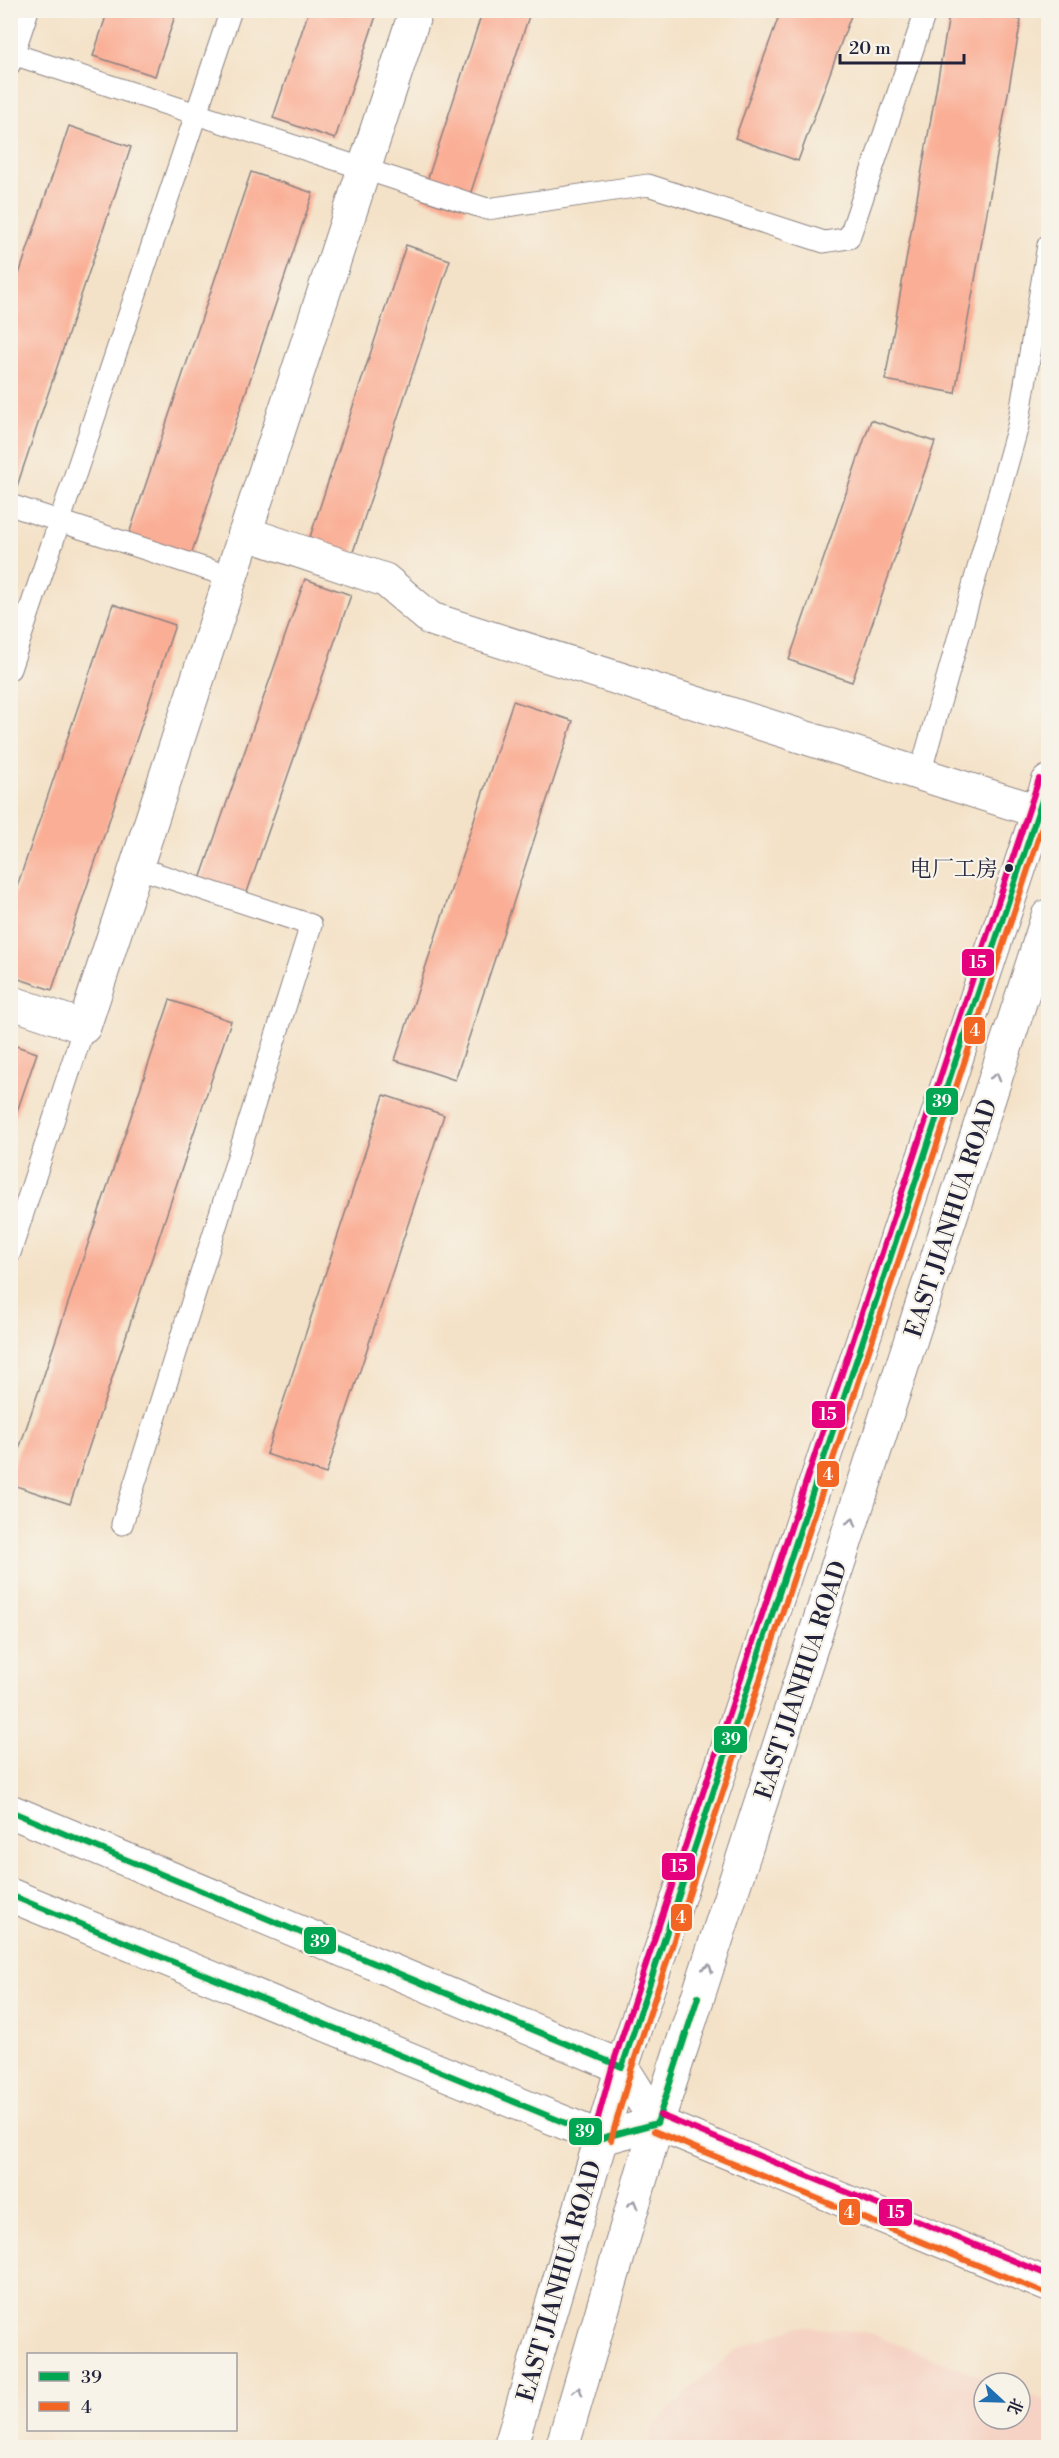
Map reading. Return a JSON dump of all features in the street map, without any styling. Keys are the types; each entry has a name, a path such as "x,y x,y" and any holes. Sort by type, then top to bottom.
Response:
{"main road":[{"path":"10,1002 84,1027 416,10"},
{"path":"245,533 385,580 431,619 920,774 1044,797"},
{"name":"EAST JIANHUA ROAD","path":"510,2448 622,2067 1044,797"},
{"name":"EAST JIANHUA ROAD","path":"562,2448 657,2123 1048,916"},
{"path":"10,1811 622,2067 657,2123 1048,2285"},
{"path":"10,1895 602,2138 657,2123"}],"lane":[{"path":"28,10 12,57 197,114 487,209 648,185 824,242 849,238 926,10"},
{"path":"10,669 231,10"},
{"path":"920,774 1018,426 1048,245"},
{"path":"10,505 231,577"},
{"path":"122,1524 311,925 136,867"},
{"path":"10,1253 84,1027"}],"shaded area":[{"path":"797,2326 865,2332 972,2373 972,2431 1032,2431 1032,2396 1048,2402 1048,2447 647,2447 655,2425 697,2382 736,2350"}],"building":[{"path":"108,10 177,10 155,76 93,56"},
{"path":"309,10 378,10 335,139 273,118"},
{"path":"483,10 531,10 464,213 421,199"},
{"path":"781,10 853,10 798,161 735,138"},
{"path":"950,10 968,10 1021,20 955,393 885,380"},
{"path":"69,126 131,147 11,504 10,301"},
{"path":"251,172 313,193 190,558 128,537"},
{"path":"406,245 450,260 351,558 308,543"},
{"path":"871,420 935,442 852,682 789,660"},
{"path":"305,579 351,595 245,898 199,882"},
{"path":"113,604 175,625 52,990 10,976 10,907"},
{"path":"513,701 573,721 455,1080 395,1060"},
{"path":"170,1000 231,1021 70,1504 10,1484 10,1476"},
{"path":"10,1044 37,1053 11,1129 10,1129"},
{"path":"384,1095 444,1115 326,1474 266,1454"}],"transit line":[{"name":"15","path":"593,2136 613,2064 1039,779"},
{"name":"39","path":"10,1811 622,2067 1048,782"},
{"name":"4","path":"611,2140 631,2070 1048,809"},
{"name":"39","path":"10,1895 602,2138 657,2123 698,1997"},
{"name":"15","path":"660,2115 1048,2275"},
{"name":"4","path":"654,2131 1045,2293"}],"place":[{"name":"电厂工房","path":"1009,868"}]}
